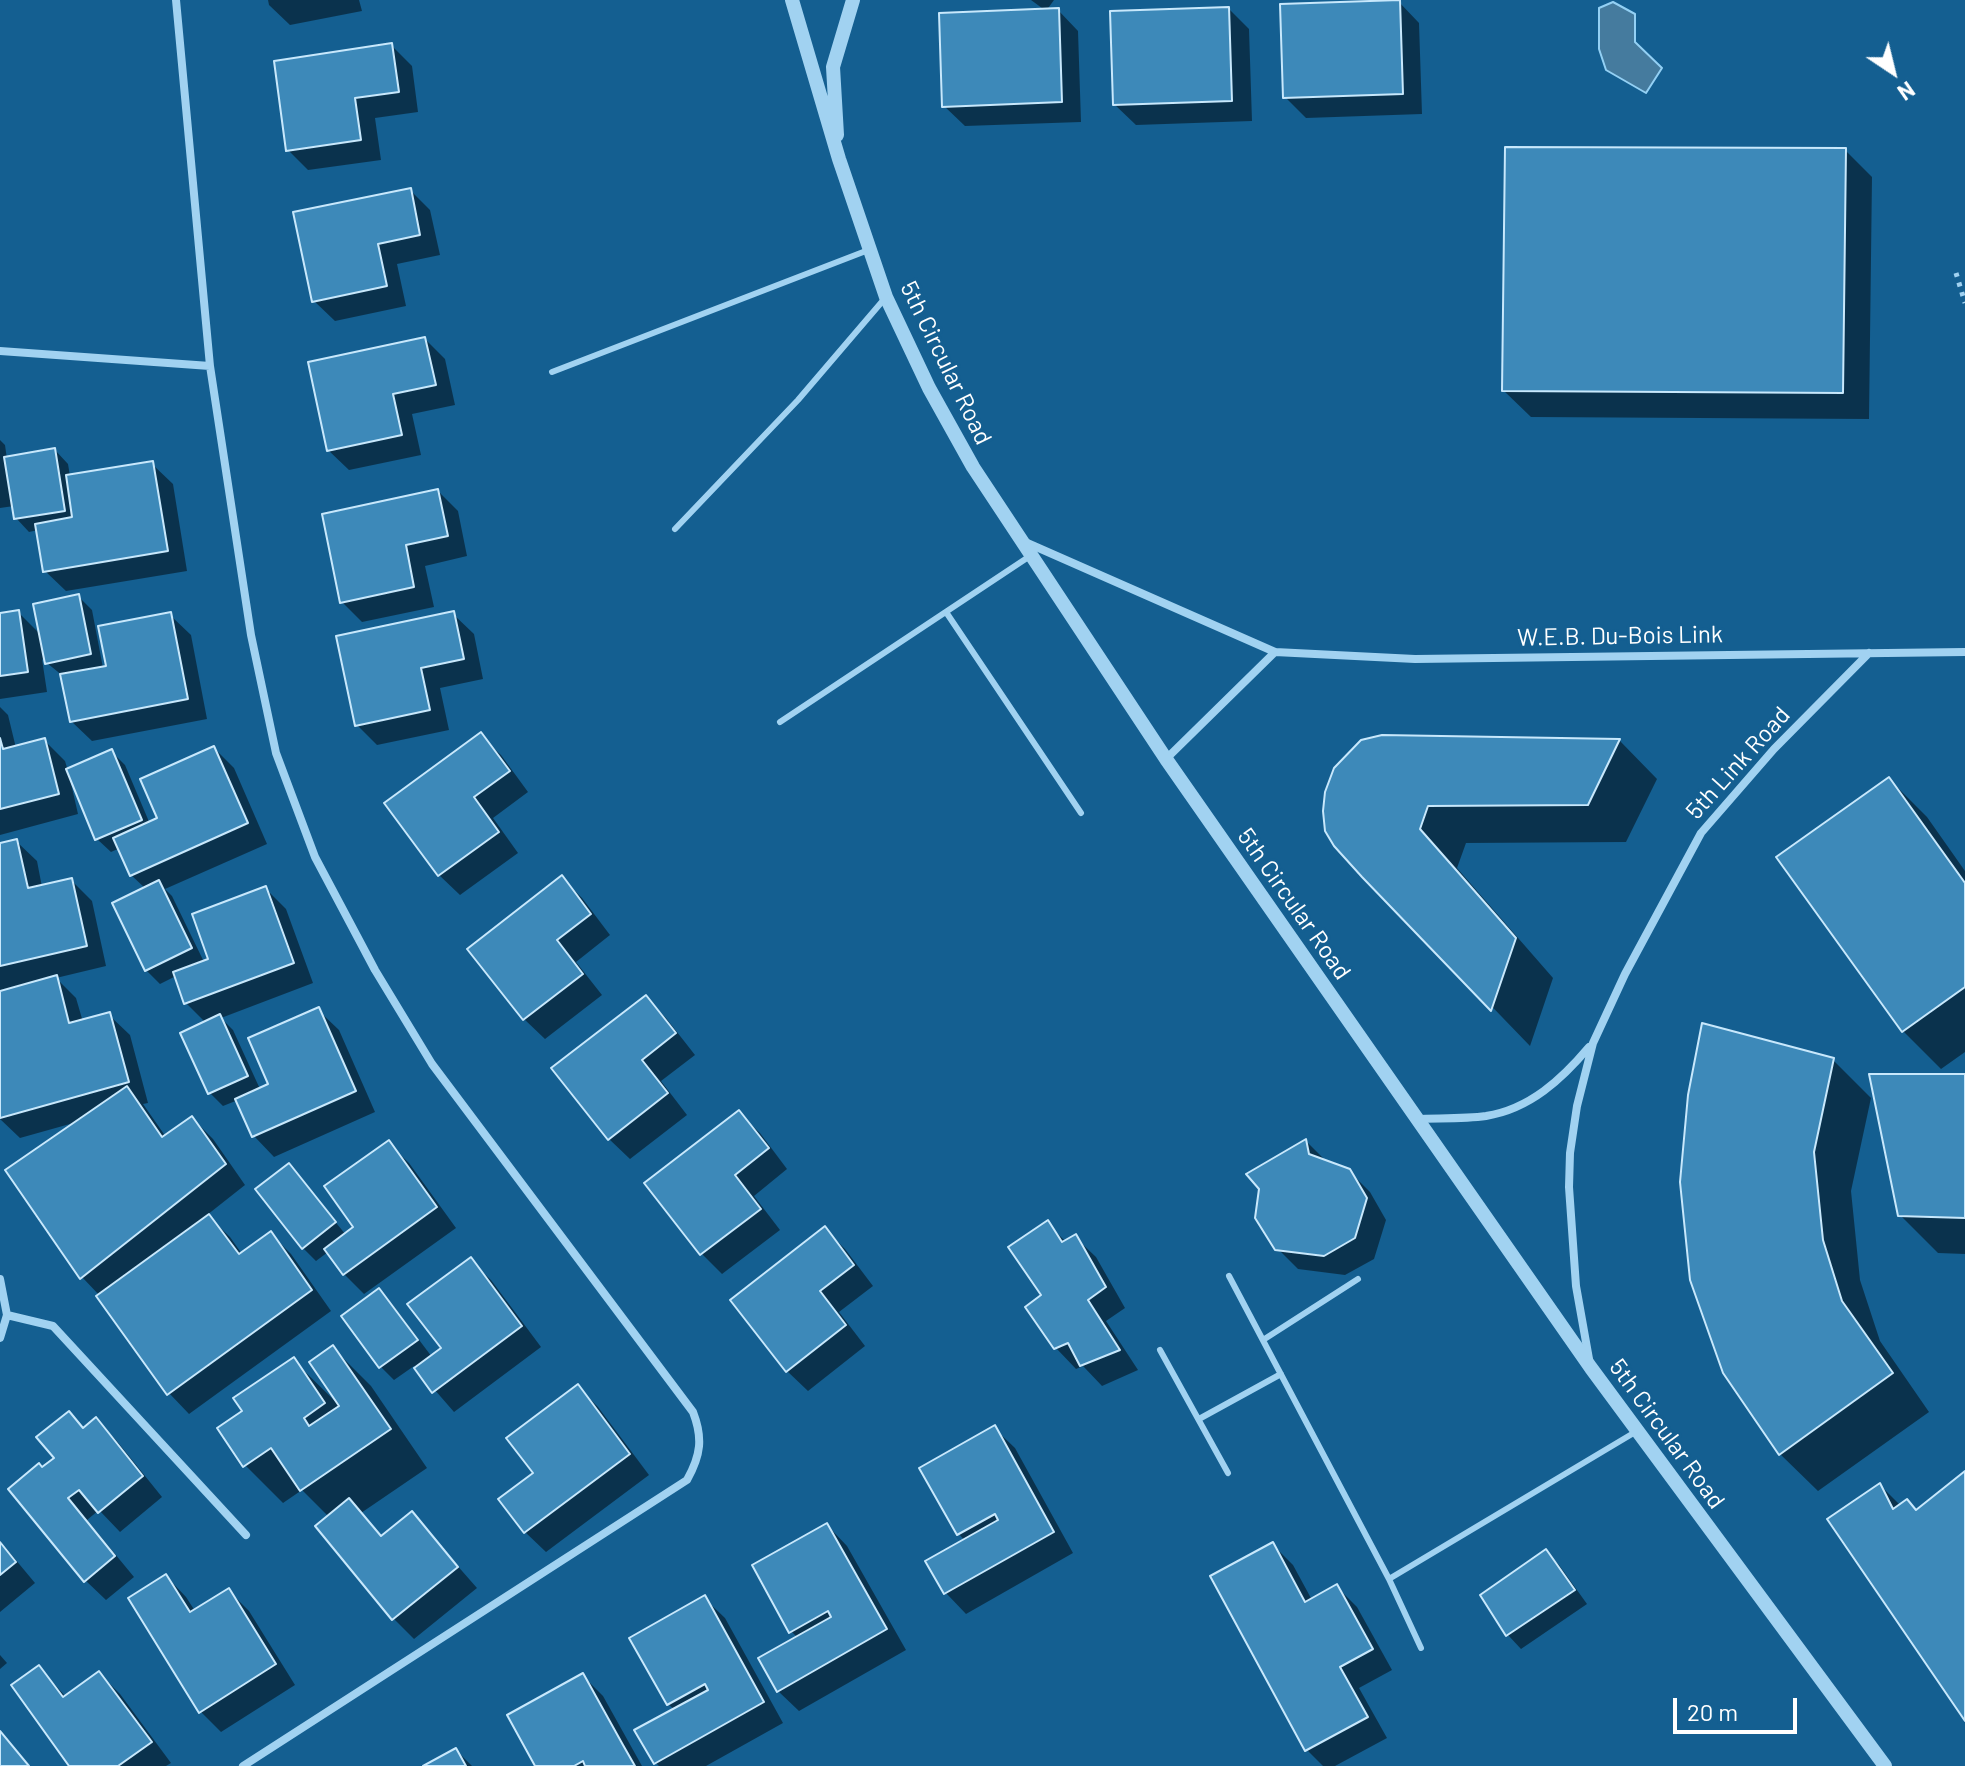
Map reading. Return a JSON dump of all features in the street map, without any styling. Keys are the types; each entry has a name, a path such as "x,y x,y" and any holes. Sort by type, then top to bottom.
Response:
{"street":[{"path":"176,0 210,366 251,635 273,738 315,857 375,970 432,1064 693,1412 701,1448 687,1480 243,1766"},
{"name":"5th Circular Road","path":"792,0 839,159 886,297 929,388 966,453 1166,759 1416,1119 1591,1368 1885,1766"},
{"path":"839,159 833,67 853,0"},
{"path":"0,351 210,366"},
{"name":"W.E.B. Du-Bois Link","path":"1023,541 1275,652 1415,659 1965,652"},
{"path":"1166,759 1275,652"},
{"name":"5th Link Road","path":"1591,1368 1576,1286 1569,1187 1577,1106 1593,1043 1625,974 1701,833 1774,749 1869,653"},
{"name":"5th Link Road","path":"1416,1119 1485,1116 1506,1111 1529,1101 1552,1085 1570,1070 1593,1043"},
{"path":"0,1279 7,1315 0,1338"},
{"path":"7,1315 53,1326 246,1535"}],"lane":[{"path":"552,372 871,249"},
{"path":"675,529 798,400 886,297"},
{"path":"780,722 1032,555"},
{"path":"946,612 1081,813"},
{"path":"1229,1276 1389,1579 1421,1648"},
{"path":"1263,1340 1358,1279"},
{"path":"1160,1350 1228,1473"},
{"path":"1199,1419 1281,1374"},
{"path":"1389,1579 1637,1431"}],"path":[{"path":"1956,273 1965,303"}],"water":[{"path":"1613,2 1635,14 1635,42 1662,68 1646,93 1606,70 1599,49 1599,8"}],"building":[{"path":"1400,0 1403,94 1283,98 1280,4"},
{"path":"1229,7 1232,101 1113,105 1110,11"},
{"path":"1059,8 1062,102 942,107 939,13"},
{"path":"392,43 399,92 355,98 361,140 286,151 274,61"},
{"path":"1505,147 1846,148 1843,393 1502,391"},
{"path":"411,188 420,235 378,244 387,286 312,302 293,212"},
{"path":"425,337 436,385 393,394 402,435 327,451 308,362"},
{"path":"55,448 65,511 14,519 4,457"},
{"path":"153,461 168,551 43,572 35,524 72,517 66,475"},
{"path":"438,489 448,536 406,545 414,587 340,603 322,514"},
{"path":"79,594 91,654 45,664 33,604"},
{"path":"19,610 28,672 0,676 0,613"},
{"path":"454,611 464,659 421,668 430,710 355,726 336,636"},
{"path":"171,612 188,699 70,722 60,674 106,666 98,626"},
{"path":"481,732 510,771 474,797 499,832 438,876 384,803"},
{"path":"1382,735 1620,739 1588,805 1428,806 1420,829 1516,938 1491,1011 1362,877 1325,831 1325,792 1334,768 1361,740"},
{"path":"0,738 3,749 45,738 59,794 0,809"},
{"path":"214,746 248,823 130,876 113,838 157,818 140,779"},
{"path":"112,749 142,820 95,840 66,769"},
{"path":"1889,777 1965,883 1965,987 1902,1032 1776,857"},
{"path":"17,839 28,888 72,878 87,946 0,966 0,843"},
{"path":"562,875 591,914 557,940 583,974 523,1020 467,949"},
{"path":"159,880 192,948 145,971 112,903"},
{"path":"266,886 294,963 184,1004 173,972 208,959 192,914"},
{"path":"57,975 69,1023 110,1012 129,1082 0,1118 0,991"},
{"path":"646,995 676,1033 642,1060 668,1093 608,1140 551,1068"},
{"path":"319,1007 356,1091 252,1137 235,1099 268,1084 248,1038"},
{"path":"220,1014 248,1076 208,1094 180,1033"},
{"path":"1702,1023 1834,1058 1814,1152 1823,1240 1842,1301 1893,1373 1779,1455 1723,1373 1690,1280 1680,1182 1688,1095"},
{"path":"1869,1074 1965,1074 1965,1218 1898,1216"},
{"path":"127,1086 162,1137 192,1116 226,1164 80,1279 5,1170"},
{"path":"739,1110 769,1148 735,1175 761,1209 700,1255 644,1183"},
{"path":"1306,1139 1309,1154 1350,1169 1367,1198 1355,1238 1324,1256 1275,1250 1255,1218 1259,1189 1246,1174"},
{"path":"389,1140 437,1207 343,1275 324,1249 353,1227 324,1186"},
{"path":"289,1163 336,1222 302,1249 255,1189"},
{"path":"209,1214 239,1254 271,1231 312,1290 167,1395 96,1296"},
{"path":"1048,1220 1062,1242 1076,1234 1106,1287 1088,1300 1120,1350 1080,1366 1068,1343 1054,1349 1025,1307 1041,1295 1008,1247"},
{"path":"825,1226 854,1265 820,1291 846,1325 786,1372 730,1300"},
{"path":"471,1257 522,1326 432,1393 414,1368 441,1348 407,1304"},
{"path":"379,1288 418,1340 379,1368 341,1316"},
{"path":"333,1345 391,1429 300,1491 271,1448 243,1467 217,1428 242,1411 233,1398 294,1357 325,1403 304,1418 309,1426 339,1406 309,1362"},
{"path":"578,1384 630,1454 524,1533 498,1499 533,1473 506,1438"},
{"path":"69,1411 83,1428 96,1417 143,1476 98,1513 79,1490 68,1498 115,1556 84,1582 8,1489 39,1463 42,1467 54,1458 36,1437"},
{"path":"995,1425 1054,1532 944,1594 925,1561 998,1520 995,1514 957,1535 919,1468"},
{"path":"1965,1471 1965,1721 1827,1519 1880,1483 1893,1509 1907,1499 1916,1510"},
{"path":"349,1498 381,1536 412,1511 458,1567 392,1620 315,1526"},
{"path":"827,1523 887,1629 777,1692 758,1658 831,1617 828,1611 789,1633 752,1565"},
{"path":"0,1542 16,1562 0,1575"},
{"path":"1273,1542 1305,1602 1337,1584 1373,1649 1340,1667 1368,1717 1305,1751 1210,1576"},
{"path":"1546,1549 1575,1590 1506,1636 1480,1595"},
{"path":"166,1574 190,1612 229,1588 276,1664 199,1713 128,1598"},
{"path":"705,1595 764,1702 654,1764 634,1730 708,1690 705,1684 667,1705 629,1638"},
{"path":"39,1665 63,1697 99,1671 152,1742 118,1766 69,1766 11,1685"},
{"path":"583,1673 635,1766 585,1766 583,1761 574,1766 535,1766 507,1715"},
{"path":"0,1731 29,1766 0,1766"},
{"path":"456,1748 466,1766 423,1766"}]}
